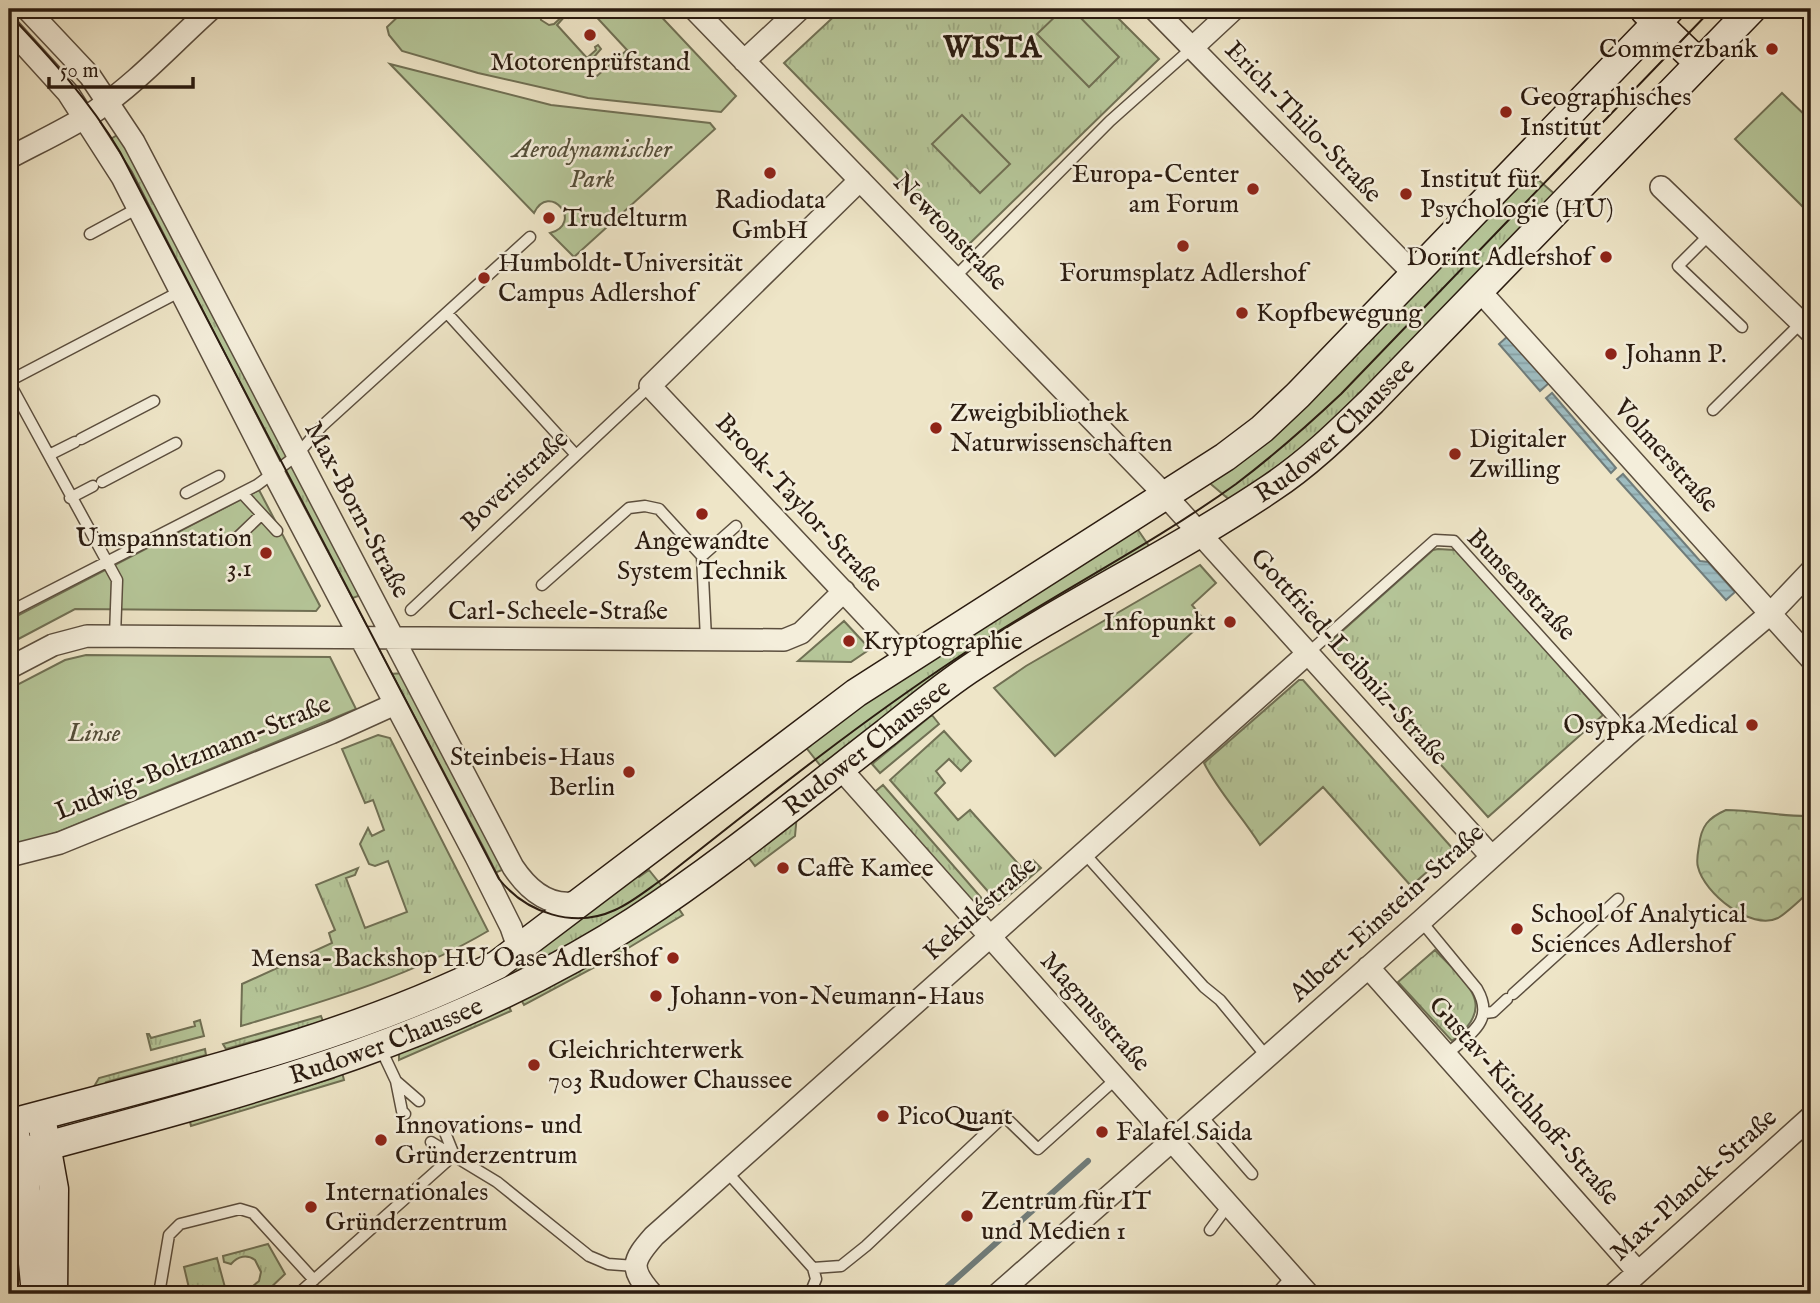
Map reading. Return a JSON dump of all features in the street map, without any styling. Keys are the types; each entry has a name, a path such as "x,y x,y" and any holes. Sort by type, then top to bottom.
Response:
{"main road":[{"name":"Rudower Chaussee","path":"1657,13 1340,352 1262,429 1225,457 856,692 519,950 375,1033 268,1084 20,1153 12,1123 284,1048 375,1033 509,991 611,936 676,893 964,673 1025,633 1272,488 1318,453 1752,9"},
{"path":"1657,13 1699,63"},
{"path":"39,1116 54,1184 54,1294"},
{"path":"20,1153 36,1294"}],"street":[{"path":"27,9 84,68 112,159 500,903 519,950"},
{"path":"9,158 98,108 211,9"},
{"name":"Newtonstraße","path":"694,9 1165,495"},
{"path":"744,61 800,9"},
{"name":"Erich-Thilo-Straße","path":"1154,9 1413,274"},
{"path":"1192,48 1234,9"},
{"path":"9,28 62,85 98,108"},
{"name":"Max-Born-Straße","path":"98,108 135,142 296,456 517,873 533,891 551,901 567,904 587,898"},
{"path":"650,386 860,180"},
{"path":"1661,187 1806,327"},
{"name":"Volmerstraße","path":"1479,290 1811,659"},
{"name":"Brook-Taylor-Straße","path":"650,386 906,658"},
{"name":"Gottfried-Leibniz-Straße","path":"1165,495 1491,856"},
{"name":"Albert-Einstein-Straße","path":"998,1294 1421,921 1628,734 1770,612 1811,571"},
{"name":"Carl-Scheele-Straße","path":"9,668 54,645 87,636 784,640 801,633 844,591"},
{"name":"Kekuléstraße","path":"635,1266 639,1253 654,1236 1307,654"},
{"name":"Ludwig-Boltzmann-Straße","path":"9,856 60,843 395,704"},
{"name":"Magnusstraße","path":"839,768 1308,1294"},
{"name":"Gustav-Kirchhoff-Straße","path":"1368,967 1638,1272"},
{"name":"Max-Planck-Straße","path":"1614,1294 1811,1117"},
{"path":"635,1266 637,1275 652,1294"}],"lane":[{"path":"954,278 1110,121 1192,48"},
{"path":"90,234 138,208"},
{"path":"1710,234 1678,266 1742,327"},
{"path":"9,612 257,485 296,456 322,426 530,237"},
{"path":"115,636 117,580 9,382 181,291"},
{"path":"446,313 576,455"},
{"path":"1713,410 1806,327"},
{"name":"Boveristraße","path":"411,610 650,386"},
{"path":"49,456 154,401"},
{"path":"70,498 176,443"},
{"path":"186,493 219,476"},
{"path":"242,493 277,531"},
{"path":"542,584 629,508 645,506 659,509 702,555 706,639"},
{"path":"239,536 261,515"},
{"path":"702,555 736,526"},
{"name":"Bunsenstraße","path":"1307,654 1435,540 1454,541 1628,734"},
{"path":"1084,854 1204,987 1220,1000 1267,1057"},
{"path":"1485,1013 1493,1012 1618,899"},
{"path":"1421,921 1477,989 1484,1002 1485,1013 1482,1021 1446,1055"},
{"path":"375,1033 396,1081 402,1111 405,1114"},
{"path":"813,1268 841,1266 866,1246 1004,1116 1038,1149 1117,1078"},
{"path":"396,1081 419,1101"},
{"path":"1200,1114 1252,1174"},
{"path":"444,1130 454,1154"},
{"path":"430,1142 454,1154 496,1182 589,1256 608,1264 635,1266"},
{"path":"298,1294 454,1154"},
{"path":"727,1172 813,1268 816,1279 810,1294"},
{"path":"1210,1230 1229,1204"},
{"path":"159,1294 169,1234 180,1224 240,1209 253,1213 314,1280"},
{"path":"1276,1294 1292,1276"}],"green space":[{"name":"Aerodynamischer Park","path":"406,9 544,9 540,14 541,20 549,25 554,24 567,12 571,15 568,18 565,16 557,25 587,58 598,45 601,49 586,66 590,74 597,76 627,50 589,9 654,9 736,96 721,112 588,98 478,73 402,51 389,35 387,27"},
{"path":"842,9 1109,9 1159,59 965,248 784,63"},
{"path":"1063,9 1072,9 1119,57 1089,87 1037,34"},
{"name":"Aerodynamischer Park","path":"390,64 551,105 710,123 715,129 574,257 550,233 560,228 564,221 561,207 548,201 540,204 534,213"},
{"path":"1782,93 1811,121 1811,215 1735,139"},
{"path":"962,115 1010,164 980,193 932,144"},
{"path":"119,134 364,594 347,600 109,140"},
{"path":"1527,170 1557,196 1356,405 1232,502 1206,480"},
{"path":"259,490 320,606 316,611 75,609 9,644 9,620"},
{"path":"1134,524 1151,549 823,769 804,745 872,693"},
{"path":"1433,550 1460,553 1603,715 1488,817 1330,642"},
{"path":"1200,565 1216,583 1192,605 1205,621 1055,756 994,688 1026,666"},
{"path":"844,621 870,649 851,662 798,661"},
{"name":"Linse","path":"86,655 330,657 356,709 53,834 9,846 9,689 65,660"},
{"path":"405,673 504,865 502,870 492,874 390,674"},
{"path":"1299,680 1303,680 1453,849 1411,886 1323,787 1260,845 1204,763"},
{"path":"932,715 939,724 880,773 872,764"},
{"path":"944,731 971,761 961,771 949,759 936,771 945,783 935,793 958,820 970,810 1022,868 1033,860 1041,868 999,904 890,780"},
{"path":"378,735 390,738 488,931 399,974 336,997 241,1026 242,984 332,943 329,933 335,930 316,885 358,868 355,875 346,878 365,928 407,912 388,861 375,866 369,864 360,844 368,828 372,836 384,830 373,800 365,803 342,749"},
{"path":"883,785 985,902 976,912 872,794"},
{"path":"1726,810 1811,816 1811,890 1778,918 1767,921 1742,914 1719,898 1702,877 1697,862 1702,833 1714,816"},
{"path":"797,814 795,836 755,866 746,854"},
{"path":"649,870 665,890 512,980 506,968 635,873 639,877"},
{"path":"677,906 683,915 610,959 524,1005 519,996 523,994 530,997 585,967 671,914"},
{"path":"1435,950 1466,983 1476,1005 1474,1016 1466,1028 1452,1041 1398,982"},
{"path":"507,1002 511,1011 399,1060 399,1050 412,1045 417,1047 502,1010"},
{"path":"321,1016 325,1027 314,1024 226,1049 223,1044"},
{"path":"200,1020 204,1036 151,1050 147,1034 151,1038 195,1026 194,1022"},
{"path":"205,1049 206,1055 106,1082 104,1087 92,1090 99,1078"},
{"path":"342,1072 344,1080 191,1126 189,1118 201,1115 205,1117 334,1078 337,1073"},
{"path":"268,1244 285,1274 265,1293 256,1292 253,1286 259,1281 261,1272 255,1260 243,1257 231,1264 224,1262 223,1256"},
{"path":"217,1258 226,1291 237,1294 200,1294 189,1288 184,1267"}],"water":[{"path":"1508,336 1549,383 1540,391 1499,344"},
{"path":"1552,393 1616,468 1611,473 1546,398"},
{"path":"1623,474 1700,561 1708,562 1735,592 1726,600 1617,479"}],"waterway":[{"path":"939,1294 1088,1161"}],"tram line":[{"path":"9,14 68,80 120,152 499,879 510,891 537,909 567,918 583,918 599,916 634,899 919,684 991,636 1168,530 1263,463 1341,394 1712,9"}],"place":[{"name":"Motorenprüfstand","path":"590,35"},
{"name":"Commerzbank","path":"1772,49"},
{"name":"Geographisches Institut","path":"1506,112"},
{"name":"Radiodata GmbH","path":"770,173"},
{"name":"Europa-Center am Forum","path":"1253,189"},
{"name":"Institut für Psychologie (HU)","path":"1406,194"},
{"name":"Trudelturm","path":"549,218"},
{"name":"Forumsplatz Adlershof","path":"1183,246"},
{"name":"Dorint Adlershof","path":"1606,257"},
{"name":"Humboldt-Universität Campus Adlershof","path":"484,278"},
{"name":"Kopfbewegung","path":"1242,313"},
{"name":"Johann P.","path":"1611,354"},
{"name":"Zweigbibliothek Naturwissenschaften","path":"936,428"},
{"name":"Digitaler Zwilling","path":"1455,454"},
{"name":"Angewandte System Technik","path":"702,514"},
{"name":"Umspannstation 3.1","path":"266,553"},
{"name":"Infopunkt","path":"1230,622"},
{"name":"Kryptographie","path":"849,641"},
{"name":"Osypka Medical","path":"1752,725"},
{"name":"Steinbeis-Haus Berlin","path":"629,772"},
{"name":"Caffè Kamee","path":"783,868"},
{"name":"School of Analytical Sciences Adlershof","path":"1517,929"},
{"name":"Mensa-Backshop HU Oase Adlershof","path":"673,958"},
{"name":"Johann-von-Neumann-Haus","path":"656,996"},
{"name":"Gleichrichterwerk 703 Rudower Chaussee","path":"534,1065"},
{"name":"PicoQuant","path":"883,1116"},
{"name":"Falafel Saida","path":"1102,1132"},
{"name":"Innovations- und Gründerzentrum","path":"381,1140"},
{"name":"Internationales Gründerzentrum","path":"311,1207"},
{"name":"Zentrum für IT und Medien 1","path":"967,1216"}],"district":[{"name":"WISTA","path":"992,49"}]}
